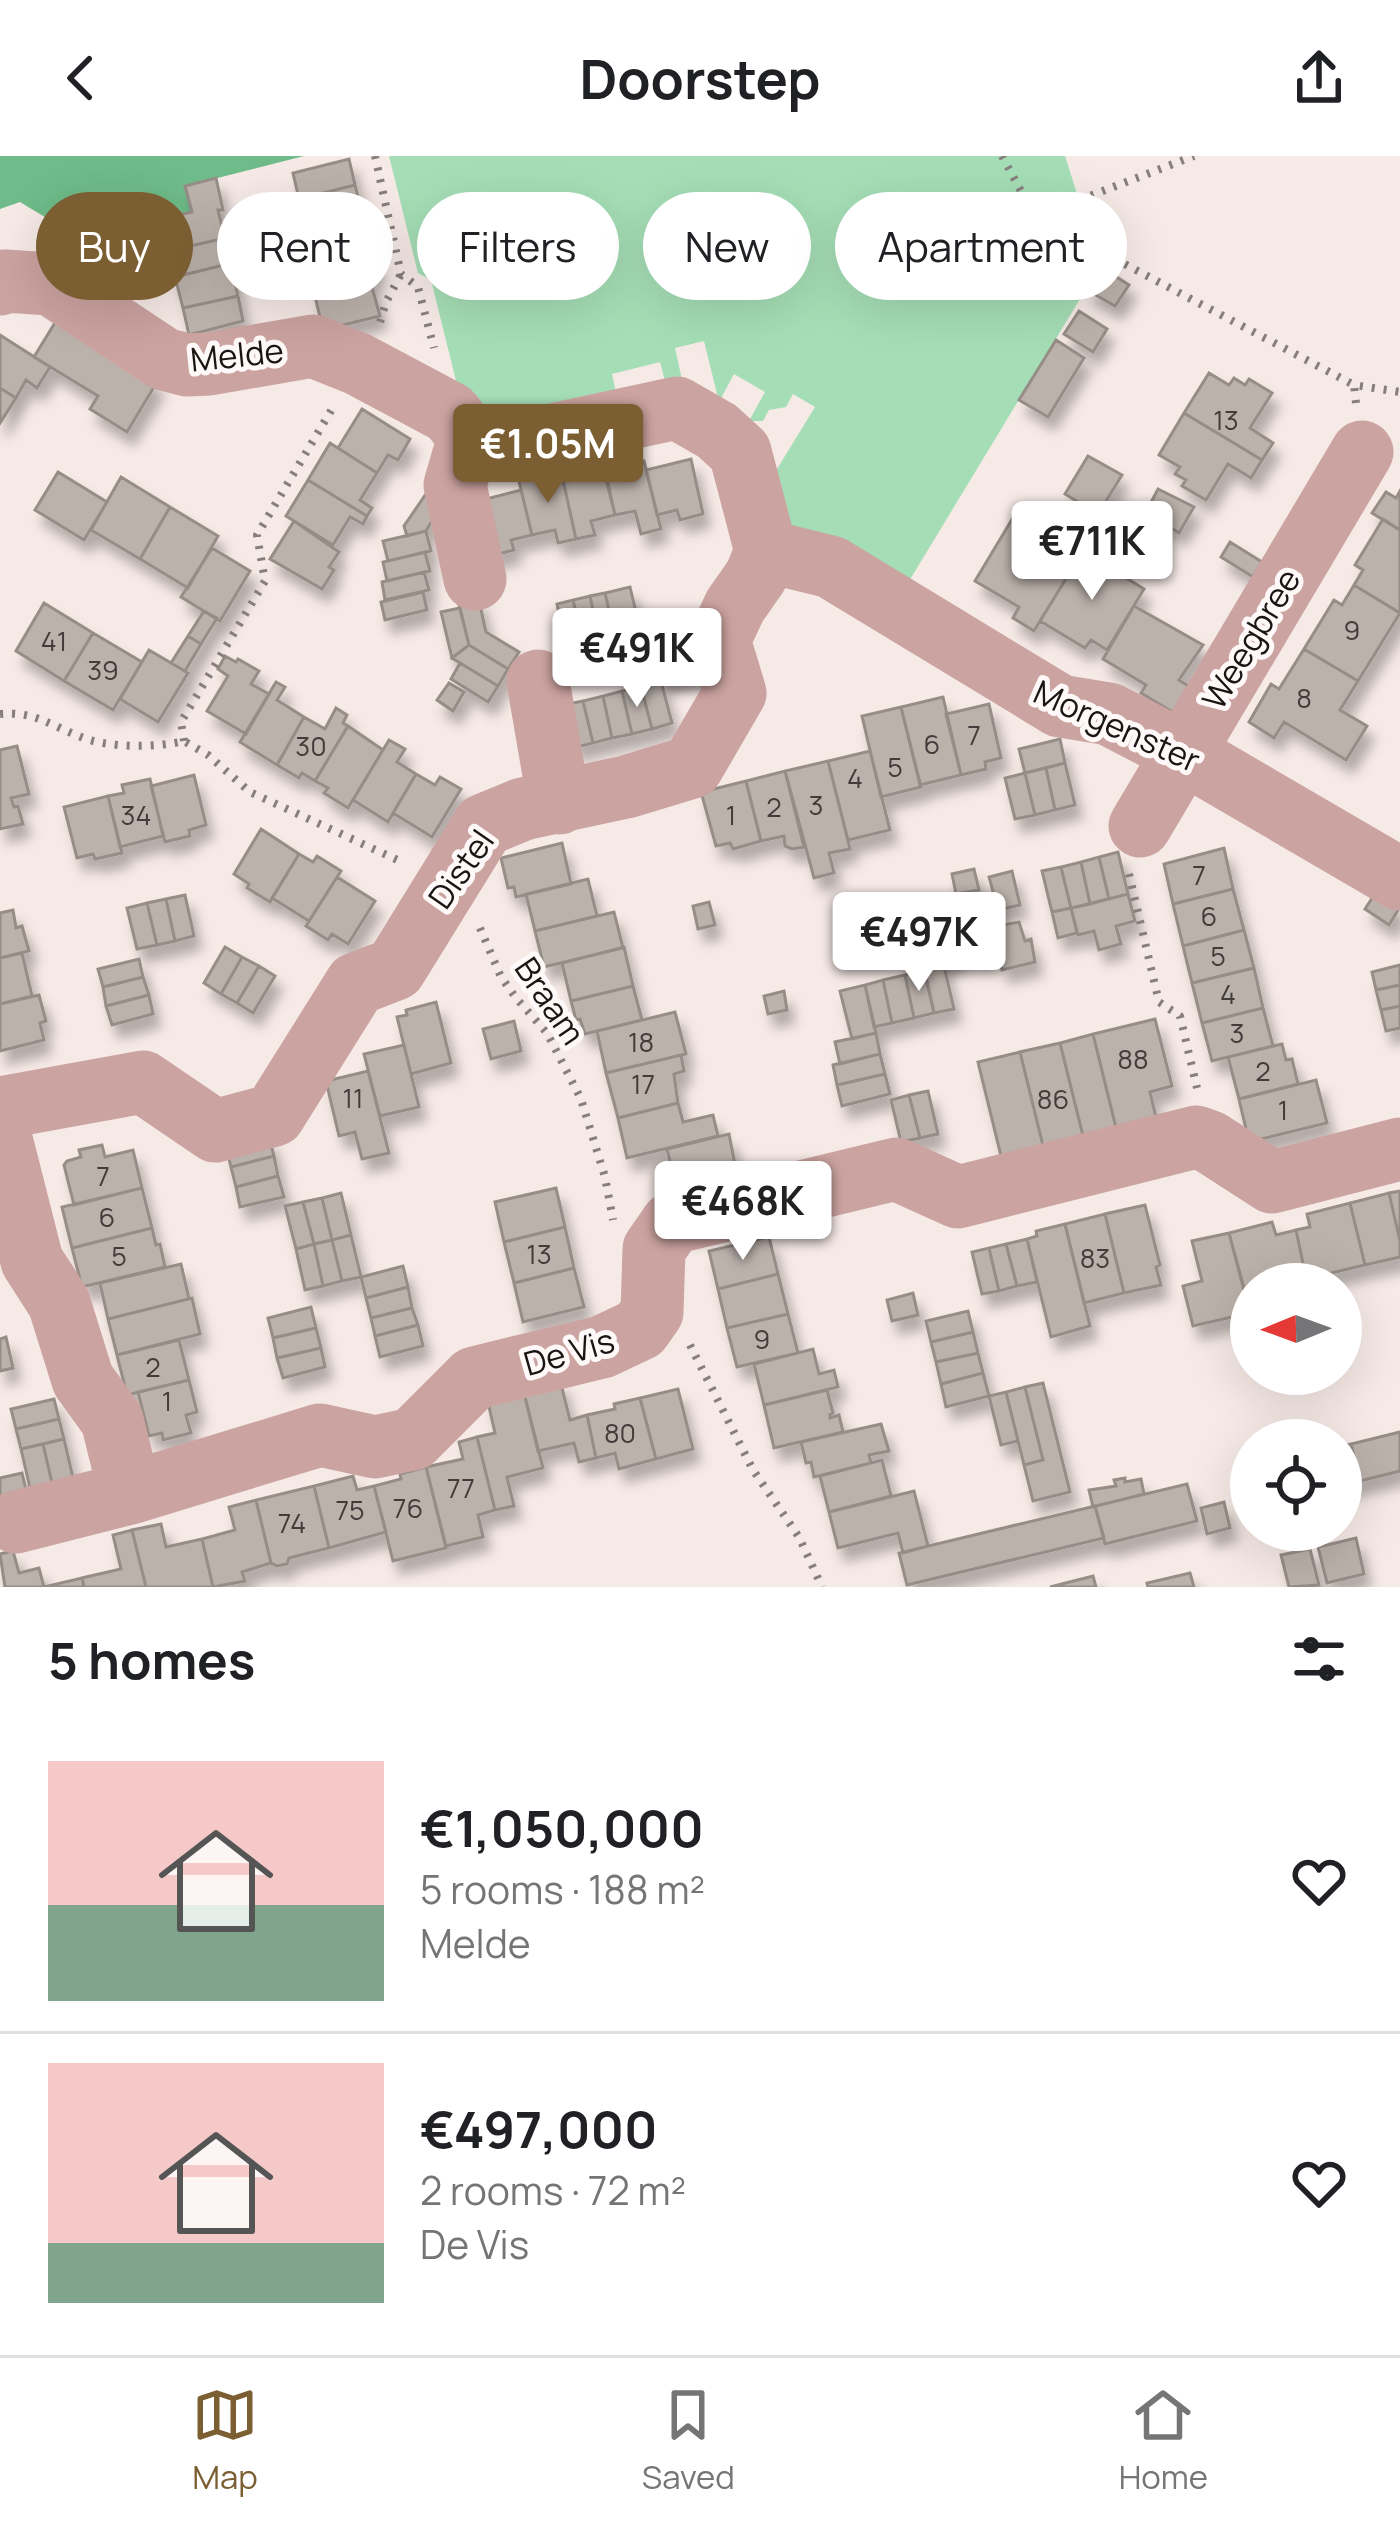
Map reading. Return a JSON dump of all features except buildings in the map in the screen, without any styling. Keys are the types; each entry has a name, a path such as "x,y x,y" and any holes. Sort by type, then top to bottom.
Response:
{"street":[{"name":"Melde","path":"0,284 51,284 164,359 187,365 313,346 358,364 460,425 506,445 677,408 717,431 740,452 766,551"},
{"path":"460,425 455,485 475,579"},
{"name":"Weegbree","path":"1140,826 1362,452"},
{"name":"Morgenster","path":"766,551 831,567 1060,706 1109,715 1184,753 1400,879"},
{"name":"Distel","path":"0,1108 143,1082 214,1130 274,1115 356,984 395,969 484,825 524,809 692,767 735,693 718,640 766,551"},
{"path":"538,681 559,803"},
{"path":"0,1135 32,1261 59,1303 83,1380 112,1420 130,1493"},
{"name":"De Vis","path":"16,1522 320,1435 375,1447 412,1439 474,1378 602,1347 640,1329 652,1312 654,1249 672,1223 896,1169 958,1197 1196,1137 1210,1142"},
{"path":"1210,1142 1272,1182 1400,1149"}],"path":[{"path":"374,156 400,274 418,286 460,425"},
{"path":"1002,156 1021,192"},
{"path":"1100,192 1194,156"},
{"path":"1127,265 1354,385"},
{"path":"0,713 24,712 86,740 159,747 184,741 181,722 265,581 257,535 335,404"},
{"name":"Braam","path":"184,741 250,792 410,866 467,903 502,977 548,1033 563,1060 599,1158 610,1215 627,1248 682,1328 752,1470 800,1537 822,1587"},
{"path":"1140,826 1124,852 1159,1001 1180,1016 1210,1142"}],"green space":[{"path":"0,156 304,156 186,186 187,192 36,192 36,212 20,202 0,209"},
{"path":"389,156 1065,156 1076,192 835,192 835,300 1079,300 900,596 809,554 766,487 815,407 793,394 786,407 769,410 763,421 749,421 765,392 734,374 719,402 704,341 675,348 683,384 667,389 660,362 612,374 618,402 498,434 457,385 436,300 619,300 619,192 417,192 417,269"}]}
